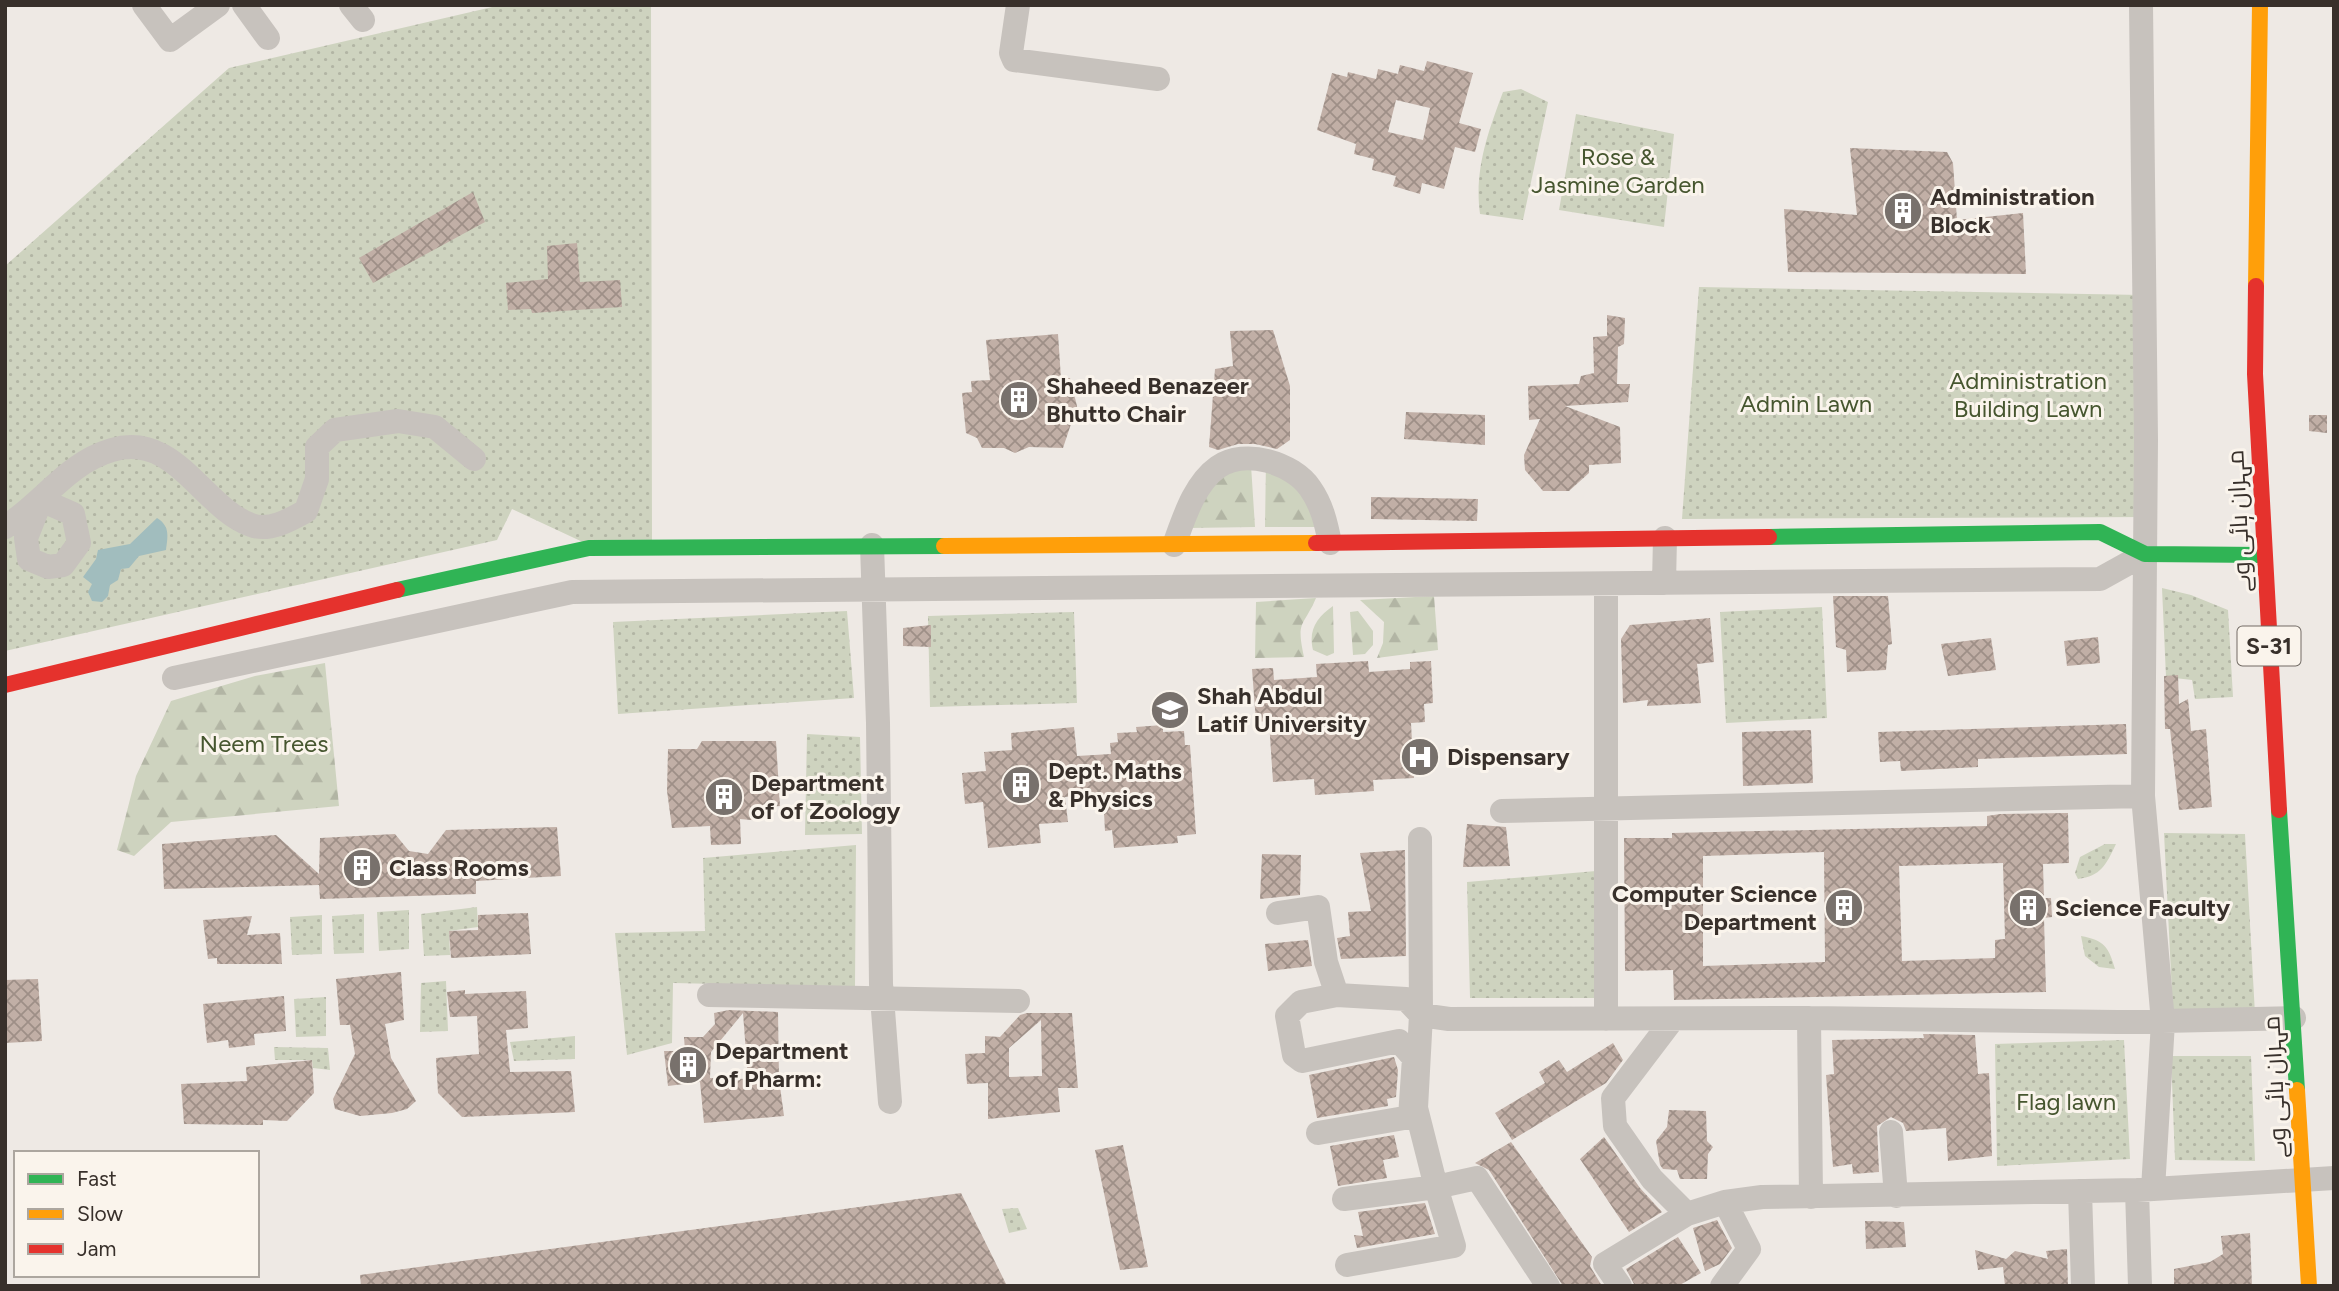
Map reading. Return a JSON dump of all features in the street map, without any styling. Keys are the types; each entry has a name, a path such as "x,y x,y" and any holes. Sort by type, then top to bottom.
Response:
{"street":[{"path":"144,5 170,40 218,5"},
{"path":"244,5 268,38"},
{"path":"1018,5 1011,53 1014,60 1158,79"},
{"path":"2140,1286 2145,1190 2163,1022 2143,796 2145,554 2141,5"},
{"name":"مہران ہائی وے","path":"2260,5 2255,374 2263,555 2309,1286"},
{"path":"5,527 41,500 78,464 114,449 147,448 178,465 214,500 251,526 279,525 306,511 317,479 317,447 335,430 398,421 435,427 474,459"},
{"path":"1174,545 1199,487 1219,466 1251,458 1281,466 1308,485 1324,512 1330,543"},
{"path":"5,685 343,602 589,548 1174,545 2100,532 2145,554 2263,555"},
{"path":"1664,538 1664,583"},
{"path":"872,545 882,1000 890,1102"},
{"path":"174,678 572,592 2100,579 2145,554"},
{"path":"1606,584 1606,1019"},
{"path":"343,602 350,640"},
{"path":"1502,810 2143,796"},
{"path":"1347,1265 1454,1246 1416,1108 1421,1015 1420,839"},
{"path":"1279,913 1318,907 1326,962 1337,995"},
{"path":"709,995 1018,1001"},
{"path":"1318,1133 1410,1117 1414,1058 1399,1041 1302,1061 1294,1055 1287,1016 1301,1002 1337,995 1406,999 1421,1015 1449,1019 1809,1018 2163,1022 2294,1018"},
{"path":"1809,1018 1811,1197"},
{"path":"1673,1019 1613,1098 1615,1126 1653,1178 1687,1214"},
{"path":"1891,1132 1896,1196"},
{"path":"1344,1199 1436,1187 1477,1178 1548,1286"},
{"path":"1620,1286 1605,1264 1687,1214 1725,1202 1762,1197 2145,1190 2334,1178"},
{"path":"2080,1191 2082,1286"},
{"path":"1722,1286 1749,1249 1725,1202"}],"green space":[{"path":"501,5 651,5 652,540 587,544 512,509 497,540 5,651 5,266 229,68"},
{"path":"1521,89 1548,102 1523,220 1480,214 1479,182 1492,122 1503,92"},
{"name":"Rose & Jasmine Garden","path":"1576,114 1674,134 1664,227 1559,210"},
{"name":"Admin Lawn","path":"1699,287 2142,295 2153,517 1682,519"},
{"path":"1266,460 1309,485 1322,527 1265,527"},
{"path":"1251,465 1255,527 1190,528 1219,466"},
{"path":"2162,588 2191,595 2228,610 2233,697 2195,699 2192,680 2166,677"},
{"path":"1434,596 1438,650 1377,658 1383,643 1384,622 1360,600"},
{"path":"1316,598 1301,630 1304,657 1255,658 1256,602"},
{"path":"1333,606 1334,653 1327,656 1313,650 1312,636 1318,619"},
{"path":"1822,607 1827,718 1726,723 1720,612"},
{"path":"847,611 854,698 618,714 613,622"},
{"path":"1358,611 1373,631 1373,645 1365,654 1353,655 1350,612"},
{"path":"1074,612 1077,703 930,707 928,616"},
{"name":"Neem Trees","path":"325,663 339,806 171,822 134,856 117,850 136,776 171,701 255,676"},
{"path":"807,734 860,737 862,834 805,835"},
{"path":"2164,833 2245,834 2255,1014 2173,1013"},
{"path":"2105,844 2116,844 2106,864 2092,875 2078,879 2075,873 2080,857"},
{"path":"856,845 855,987 673,983 672,1043 627,1055 615,933 705,931 703,858"},
{"path":"1596,871 1601,998 1470,998 1467,882"},
{"path":"477,907 478,927 449,931 450,955 424,956 421,914"},
{"path":"409,910 409,949 379,951 377,912"},
{"path":"364,914 364,953 334,954 332,916"},
{"path":"322,915 322,954 292,955 290,917"},
{"path":"2081,936 2100,942 2110,955 2115,969 2099,967 2085,956"},
{"path":"446,981 448,1031 420,1032 421,983"},
{"path":"326,997 326,1036 296,1037 294,999"},
{"path":"575,1036 575,1059 514,1061 510,1042"},
{"name":"Flag lawn","path":"2124,1040 2130,1159 1997,1166 1995,1044"},
{"path":"274,1047 328,1048 330,1070 313,1068 312,1060 275,1060"},
{"path":"2171,1056 2251,1056 2255,1161 2175,1160"},
{"path":"1018,1208 1027,1229 1009,1233 1002,1209"}],"water":[{"path":"157,518 166,528 166,550 139,556 129,568 121,569 118,580 110,585 108,596 102,602 92,601 88,592 92,584 83,577 96,559 98,550 130,544"}],"building":[{"path":"1427,61 1473,73 1459,123 1481,129 1475,152 1455,147 1444,189 1422,183 1420,194 1393,186 1396,176 1372,170 1374,159 1354,154 1356,144 1317,130 1332,73 1347,77 1348,72 1376,79 1378,69 1398,74 1400,65 1424,71","holes":["1396,100 1430,108 1423,140 1388,132"]},
{"name":"Administration Block","path":"1850,148 1947,152 1953,163 1957,220 2023,213 2026,274 1788,272 1784,209 1857,215"},
{"path":"473,192 485,222 373,283 359,258"},
{"path":"577,243 580,282 620,280 622,307 532,313 531,309 508,310 506,283 548,279 547,246"},
{"path":"1607,315 1625,318 1624,344 1618,347 1617,384 1630,384 1628,402 1565,406 1620,427 1621,463 1589,465 1589,473 1569,491 1543,491 1525,470 1524,455 1540,419 1529,420 1528,386 1579,384 1581,376 1594,373 1593,337 1607,336"},
{"path":"1273,330 1290,386 1290,440 1277,449 1255,444 1238,444 1218,450 1209,447 1215,369 1233,366 1230,331"},
{"name":"Shaheed Benazeer Bhutto Chair","path":"1058,334 1061,379 1070,378 1077,406 1063,448 1029,447 1015,453 1004,448 982,448 977,438 966,433 962,393 972,392 971,381 990,380 986,340"},
{"path":"1406,412 1485,415 1485,445 1404,439"},
{"path":"2309,415 2327,415 2327,433 2309,431"},
{"path":"1371,497 1478,499 1477,521 1371,519"},
{"path":"1833,596 1888,596 1892,644 1888,645 1886,670 1847,672 1846,650 1836,647"},
{"path":"1710,618 1714,662 1697,664 1701,703 1647,706 1648,700 1623,703 1621,639 1630,625"},
{"path":"931,625 931,647 903,646 903,628"},
{"path":"2098,637 2100,663 2067,666 2064,641"},
{"path":"1991,638 1996,670 1948,676 1941,644"},
{"path":"1368,661 1369,672 1410,669 1410,662 1431,661 1433,703 1424,704 1425,722 1411,723 1414,778 1373,780 1374,791 1315,795 1314,779 1273,782 1269,721 1256,722 1252,669 1273,668 1274,680 1317,677 1316,664"},
{"path":"2178,675 2179,704 2188,699 2191,731 2206,729 2212,807 2179,810 2170,729 2165,729 2164,676"},
{"path":"2126,724 2127,754 1978,759 1978,767 1901,771 1900,761 1880,762 1878,732"},
{"path":"1163,725 1163,732 1184,731 1185,745 1190,745 1196,834 1177,836 1178,843 1114,848 1112,830 1105,831 1103,794 1065,797 1068,822 1039,824 1041,843 988,848 983,802 965,804 962,773 986,771 984,752 1012,750 1011,733 1074,727 1077,756 1111,754 1110,743 1118,742 1117,733 1137,732 1136,727"},
{"path":"1811,730 1813,783 1743,786 1742,732"},
{"name":"Department of of Zoology","path":"702,741 776,741 780,806 765,807 762,821 740,819 741,844 711,845 710,826 672,828 667,791 668,749 697,749"},
{"path":"2068,813 2069,863 2043,864 2044,898 2051,898 2052,917 2044,918 2046,992 1674,1000 1673,970 1625,971 1624,838 1672,838 1672,833 1987,826 1987,816","holes":["1824,852 1825,962 1703,966 1703,856","2003,863 2005,939 1995,940 1995,958 1902,961 1899,866"]},
{"path":"1467,824 1506,827 1510,866 1463,867"},
{"name":"Class Rooms","path":"557,827 561,876 476,881 476,894 320,899 319,885 164,889 162,844 276,835 319,874 320,838 395,834 409,851 428,854 446,830"},
{"path":"1405,850 1406,956 1341,959 1337,938 1350,936 1348,912 1371,911 1360,853"},
{"path":"1262,854 1301,855 1300,895 1260,899"},
{"path":"528,913 531,954 451,958 449,931 478,930 478,915"},
{"path":"252,916 247,935 280,933 282,964 217,964 217,958 208,959 203,920"},
{"path":"1308,940 1312,966 1268,971 1265,944"},
{"path":"401,972 404,1020 385,1024 391,1058 416,1101 407,1109 392,1113 360,1116 335,1109 333,1099 355,1054 350,1025 340,1025 336,979"},
{"path":"38,979 42,1041 5,1043 5,980"},
{"path":"465,990 465,994 526,991 528,1028 506,1030 510,1072 571,1071 575,1112 462,1117 438,1093 436,1058 479,1054 477,1016 450,1017 447,992"},
{"path":"284,996 286,1031 254,1034 255,1045 229,1048 228,1040 207,1043 203,1004"},
{"name":"Department of Pharm:","path":"729,1010 778,1012 779,1079 784,1116 704,1123 700,1082 668,1086 664,1051 685,1051 684,1037 703,1037 715,1024 714,1013","holes":["743,1013 748,1079 710,1078 711,1052"]},
{"path":"1072,1013 1078,1088 1058,1088 1060,1112 988,1119 988,1083 967,1084 965,1054 985,1053 985,1036 1000,1037 1020,1015","holes":["1041,1020 1042,1076 1009,1077 1009,1048"]},
{"path":"1923,1034 1975,1035 1978,1074 1989,1073 1992,1156 1948,1161 1946,1128 1906,1131 1903,1123 1891,1117 1877,1126 1879,1172 1853,1174 1852,1164 1833,1167 1826,1075 1834,1074 1832,1040 1924,1038"},
{"path":"1613,1043 1623,1060 1606,1083 1512,1140 1495,1113 1545,1083 1539,1072 1559,1060 1567,1072"},
{"path":"1394,1057 1398,1070 1396,1097 1387,1099 1388,1106 1317,1118 1309,1075"},
{"path":"312,1060 314,1093 287,1121 263,1120 263,1125 184,1124 181,1084 247,1081 246,1067"},
{"path":"1669,1110 1706,1111 1707,1141 1713,1147 1708,1154 1707,1179 1680,1179 1677,1170 1663,1169 1660,1165 1656,1141 1667,1127"},
{"path":"1394,1135 1399,1157 1383,1160 1387,1178 1338,1186 1330,1146"},
{"path":"1604,1137 1640,1188 1662,1212 1629,1232 1580,1159"},
{"path":"1511,1142 1592,1257 1590,1266 1602,1286 1563,1286 1489,1170 1475,1163"},
{"path":"1123,1145 1148,1267 1120,1270 1095,1150"},
{"path":"961,1193 1007,1286 361,1286 360,1275"},
{"path":"1425,1203 1435,1234 1357,1248 1354,1235 1363,1236 1358,1212"},
{"path":"1717,1220 1732,1248 1720,1264 1705,1271 1693,1228"},
{"path":"1865,1221 1904,1222 1906,1247 1866,1249"},
{"path":"2250,1233 2252,1286 2174,1286 2174,1269 2210,1262 2223,1254 2221,1236"},
{"path":"1678,1237 1701,1273 1678,1286 1635,1286 1626,1269"},
{"path":"2067,1249 2068,1286 2005,1286 2003,1267 1978,1270 1975,1250 2006,1259 2015,1251 2048,1259 2046,1251"}],"traffic: fast":[{"path":"1769,537 2100,532 2145,554 2263,555"},
{"path":"397,590 589,548 944,546"},
{"path":"2279,810 2297,1090"}],"traffic: slow":[{"path":"2256,286 2260,5"},
{"path":"944,546 1316,543"},
{"path":"2297,1090 2309,1286"}],"traffic: jam":[{"path":"2256,286 2255,374 2279,810"},
{"path":"1316,543 1769,537"},
{"path":"5,685 397,590"}],"place":[{"name":"Administration Block","path":"1903,211"},
{"name":"Shaheed Benazeer Bhutto Chair","path":"1019,400"},
{"name":"Shah Abdul Latif University","path":"1170,710"},
{"name":"Dispensary","path":"1420,757"},
{"name":"Dept. Maths & Physics","path":"1021,785"},
{"name":"Department of of Zoology","path":"724,797"},
{"name":"Class Rooms","path":"362,868"},
{"name":"Computer Science Department","path":"1844,908"},
{"name":"Science Faculty","path":"2028,908"},
{"name":"Department of Pharm:","path":"688,1065"}],"park label":[{"name":"Administration Building Lawn","path":"2028,395"}]}
